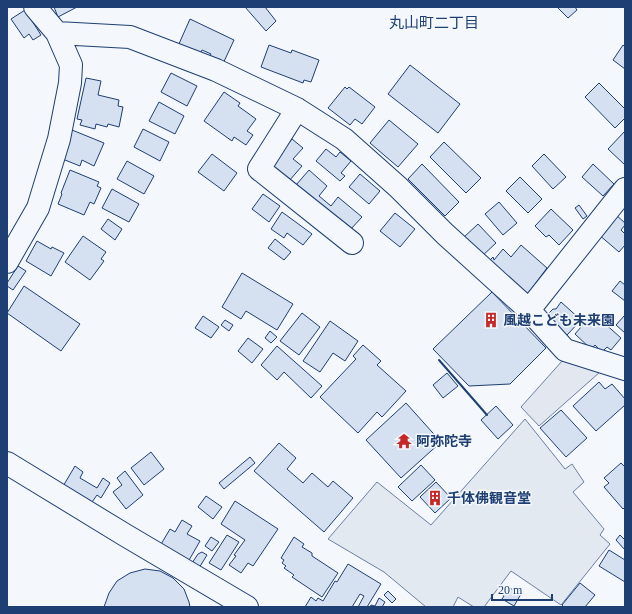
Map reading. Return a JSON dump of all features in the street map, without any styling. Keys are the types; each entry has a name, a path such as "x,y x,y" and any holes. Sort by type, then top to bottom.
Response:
{"street":[{"path":"7,262 38,208 59,139 70,83 71,65 57,33 35,7"},
{"path":"57,33 130,37 216,70 297,109 344,139 398,187 445,234 528,310 565,350 625,369"},
{"path":"297,109 259,169 352,243"},
{"path":"528,310 625,189"},
{"path":"7,463 247,607"}],"shaded area":[{"path":"571,351 600,372 539,426 521,407"},
{"path":"525,419 565,469 572,464 584,482 573,492 604,529 600,535 610,544 561,605 511,571 484,607 474,607 458,597 453,607 426,607 384,572 328,539 377,482 431,525"}],"building":[{"path":"54,7 77,7 58,17"},
{"path":"245,7 265,7 276,21 266,31"},
{"path":"557,7 575,7 577,10 568,18"},
{"path":"25,10 41,35 33,40 29,34 24,38 11,19"},
{"path":"190,19 234,40 221,68 207,61 211,54 202,50 199,56 178,46"},
{"path":"269,45 291,53 292,50 319,60 311,82 304,80 303,83 261,67"},
{"path":"623,45 625,47 625,69 613,60"},
{"path":"410,65 460,104 438,133 388,94"},
{"path":"171,73 197,86 187,106 161,92"},
{"path":"86,78 101,81 98,95 119,100 118,106 123,107 119,127 108,124 107,127 96,124 95,129 80,125 82,120 77,119"},
{"path":"599,83 625,109 625,118 615,128 585,97"},
{"path":"345,87 347,89 349,87 375,107 362,124 355,119 350,125 328,108"},
{"path":"224,92 240,103 238,106 256,119 247,131 253,135 246,145 234,137 232,141 204,121"},
{"path":"159,102 184,116 175,134 149,121"},
{"path":"389,120 418,144 398,167 370,143"},
{"path":"143,129 169,142 160,161 134,147"},
{"path":"72,130 104,143 94,166 82,160 80,166 60,158"},
{"path":"625,131 625,165 608,149"},
{"path":"292,139 303,148 293,159 302,166 289,181 270,165"},
{"path":"444,142 481,178 466,193 430,157"},
{"path":"326,149 336,157 340,152 351,161 341,173 345,176 340,181 316,161"},
{"path":"212,154 237,173 224,191 198,172"},
{"path":"544,154 566,177 553,189 532,166"},
{"path":"127,161 154,176 144,194 117,179"},
{"path":"422,164 459,202 445,216 408,179"},
{"path":"593,164 614,184 603,196 582,177"},
{"path":"70,170 99,182 97,186 101,188 94,204 90,202 84,215 58,204"},
{"path":"309,170 327,186 319,196 331,206 338,197 362,217 350,230 296,185"},
{"path":"360,174 380,191 369,204 349,187"},
{"path":"520,177 542,199 528,213 506,191"},
{"path":"112,189 139,204 129,222 102,208"},
{"path":"263,194 280,206 269,222 252,209"},
{"path":"499,202 517,223 503,235 485,214"},
{"path":"579,205 587,216 583,219 575,208"},
{"path":"551,209 573,230 559,245 549,235 546,237 535,226"},
{"path":"282,212 312,234 303,245 287,233 284,238 271,229"},
{"path":"395,213 415,229 400,247 380,231"},
{"path":"615,214 625,223 621,230 625,234 625,245 619,252 598,234"},
{"path":"108,219 122,229 115,240 101,229"},
{"path":"478,224 496,243 481,257 463,238"},
{"path":"83,236 106,252 101,259 104,261 90,280 65,262"},
{"path":"275,239 291,252 284,260 268,248"},
{"path":"37,241 51,249 52,247 64,253 51,276 26,261"},
{"path":"521,245 547,268 526,296 487,263 493,257 494,260 503,249 511,257"},
{"path":"18,266 26,271 13,290 7,286 7,283"},
{"path":"242,273 293,304 277,330 246,311 241,319 222,307"},
{"path":"620,281 625,285 625,301 612,291"},
{"path":"24,286 80,324 61,351 7,313"},
{"name":"風越こども未来園","path":"492,292 546,348 510,384 469,386 433,349"},
{"path":"561,302 581,320 567,335 546,316 553,309 556,309"},
{"path":"302,313 320,327 299,355 280,341"},
{"path":"593,313 621,338 611,350 607,347 602,352 595,345 591,349 575,334"},
{"path":"203,316 219,327 211,338 195,328"},
{"path":"624,316 625,317 625,333 616,325"},
{"path":"225,320 233,325 229,331 221,325"},
{"path":"330,321 358,341 345,361 333,353 320,372 303,361"},
{"path":"270,331 277,337 271,343 265,338"},
{"path":"248,338 263,349 252,363 238,351"},
{"path":"363,345 381,361 377,365 406,391 382,417 377,412 358,433 320,397 356,359 353,356"},
{"path":"277,346 322,386 311,398 284,372 277,380 261,365"},
{"path":"447,373 458,386 443,398 433,385"},
{"path":"599,382 605,389 612,384 625,399 625,405 596,431 573,406"},
{"name":"阿弥陀寺","path":"406,403 441,442 401,478 366,440"},
{"path":"496,406 513,425 498,439 481,420"},
{"path":"561,410 587,438 566,457 540,428"},
{"path":"279,443 296,458 287,469 303,483 312,473 328,487 333,481 353,498 324,532 254,471"},
{"path":"151,452 164,469 144,485 131,468"},
{"path":"250,457 255,463 224,489 219,483"},
{"path":"621,463 625,467 625,507 623,509 604,487 609,483 604,478"},
{"path":"421,465 435,480 412,501 398,487"},
{"path":"75,466 83,472 80,478 97,488 103,478 110,483 101,498 97,495 90,505 62,488"},
{"path":"125,471 143,495 126,509 113,492 122,485 117,478"},
{"name":"千体佛観音堂","path":"436,482 451,498 435,513 420,497"},
{"path":"206,496 222,507 213,519 198,507"},
{"path":"235,501 278,529 253,566 248,563 241,573 229,565 245,540 221,524"},
{"path":"182,520 192,526 187,534 200,541 188,562 160,546 170,529 175,532"},
{"path":"227,535 239,542 221,570 209,563"},
{"path":"620,535 625,540 625,550 616,540"},
{"path":"211,537 219,542 212,551 205,546"},
{"path":"294,537 304,544 302,547 312,553 312,556 338,573 322,597 292,577 294,575 284,568 286,566 282,563 284,560 281,558"},
{"path":"609,550 625,560 625,582 599,566"},
{"path":"202,552 207,555 199,568 192,563 198,554"},
{"path":"348,564 381,584 367,607 358,607 364,596 360,594 352,607 305,607 311,597 316,601 318,598 323,601 335,581 337,582"},
{"path":"145,569 160,571 173,578 184,589 190,607 104,607 109,593 117,581 130,573"},
{"path":"580,583 595,595 585,607 564,607 562,605"},
{"path":"508,587 521,594 514,606 502,599"},
{"path":"388,591 396,599 392,603 384,595"},
{"path":"379,598 385,602 382,607 370,607 371,605 375,606"}],"wall":[{"path":"439,360 487,415"}],"place":[{"name":"風越こども未来園","path":"491,320"},
{"name":"阿弥陀寺","path":"404,441"},
{"name":"千体佛観音堂","path":"435,498"}],"district":[{"name":"丸山町二丁目","path":"434,23"}]}
